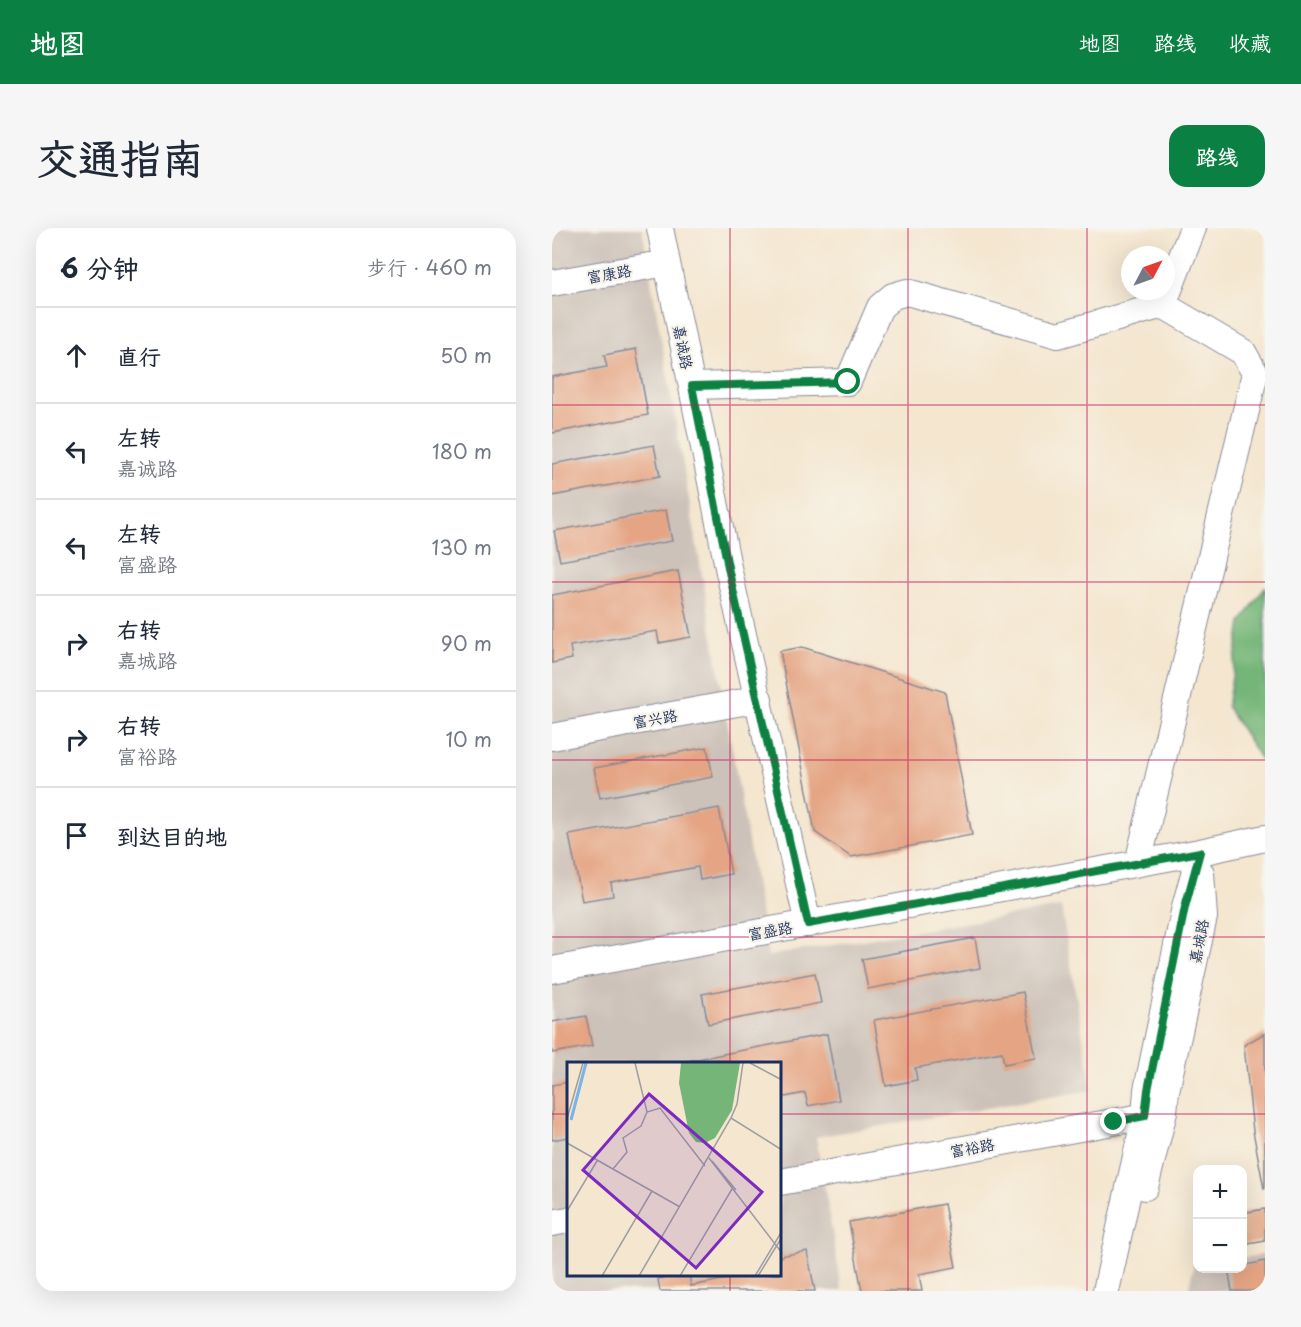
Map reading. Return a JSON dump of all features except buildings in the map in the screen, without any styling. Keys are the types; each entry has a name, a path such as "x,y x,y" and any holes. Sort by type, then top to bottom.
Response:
{"street":[{"name":"嘉诚路","path":"660,228 729,572 808,924"},
{"path":"1162,304 1193,228"},
{"name":"富康路","path":"552,284 667,263"},
{"path":"692,386 848,382 880,307 893,297 907,292 1058,335 1162,304 1243,352 1255,373 1138,863"},
{"name":"富兴路","path":"552,737 759,699"},
{"name":"富盛路","path":"552,970 1200,852 1265,838"},
{"name":"嘉城路","path":"1123,1291 1155,1114 1148,1090 1185,907 1200,852"},
{"name":"嘉城路","path":"1106,1291 1155,1114"},
{"name":"富裕路","path":"782,1182 1155,1114"},
{"path":"552,1223 567,1220"}],"shaded area":[{"path":"552,228 642,228 768,956 1061,907 1092,1090 816,1137 842,1291 552,1291"},
{"path":"1265,1254 1265,1291 1188,1291 1193,1269 1193,1273 1247,1273 1247,1257"}],"green space":[{"path":"1265,587 1265,760 1260,758 1227,707 1241,623"}],"route":[{"path":"848,382 692,386 729,572 808,924 1200,852 1185,907 1148,1090 1145,1116 1114,1122"}]}
